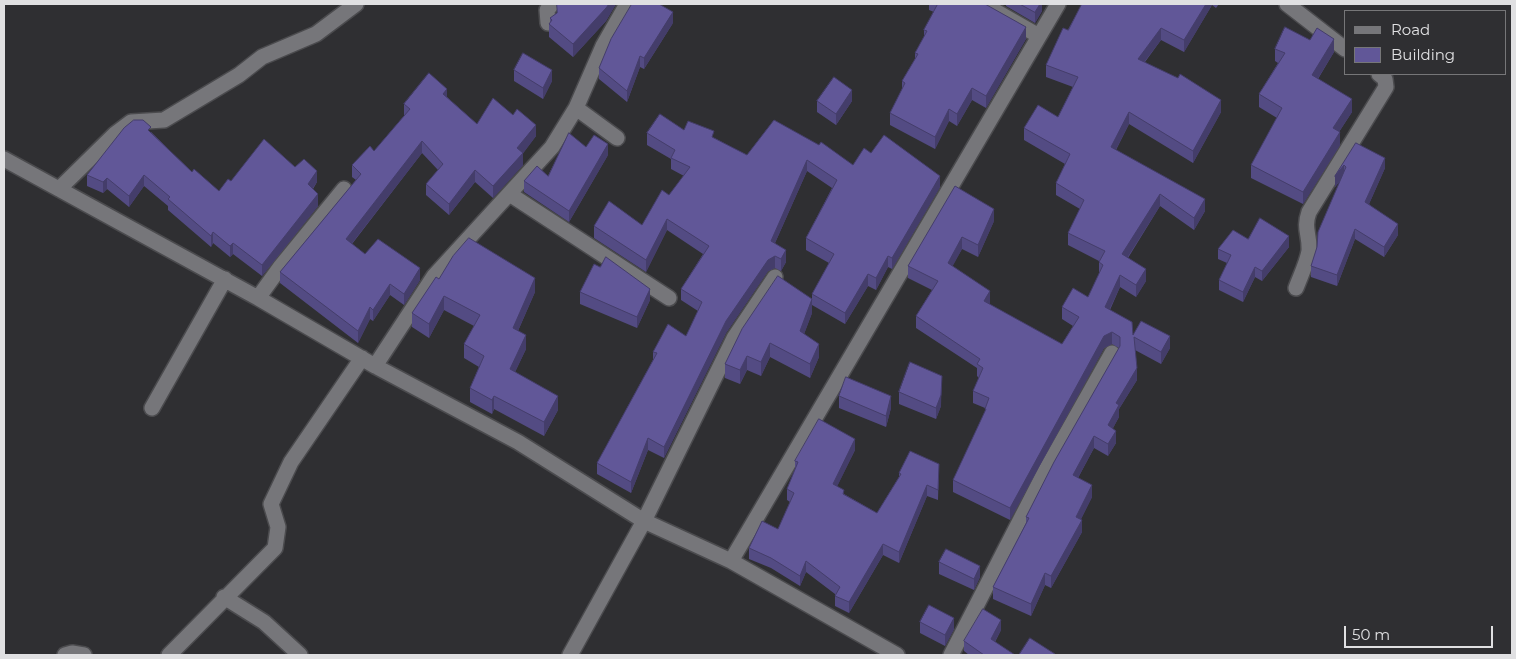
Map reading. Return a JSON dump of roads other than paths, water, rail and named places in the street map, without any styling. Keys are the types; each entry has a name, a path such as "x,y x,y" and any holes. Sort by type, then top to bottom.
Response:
{"street":[{"path":"58,188 115,134 131,122 164,120 239,75 262,58 316,34 356,4"},
{"path":"548,23 547,10 552,4"},
{"path":"169,655 224,597 275,548 278,527 271,504 291,462 434,276 552,147 576,108 603,46 626,4"},
{"path":"983,4 1039,36"},
{"path":"732,561 1058,4"},
{"path":"1287,4 1344,48"},
{"path":"1296,288 1309,252 1308,234 1305,224 1309,212 1384,91 1386,83 1380,75"},
{"path":"576,108 617,138"},
{"path":"4,159 226,279 369,362 518,442 644,521 732,561 897,655"},
{"path":"258,298 281,266 344,189"},
{"path":"510,195 669,298"},
{"path":"570,655 644,521 734,338 775,277"},
{"path":"152,408 226,279"},
{"path":"951,655 1046,470 1112,353"},
{"path":"224,597 264,622 300,655"},
{"path":"65,655 72,653 84,655"}]}
